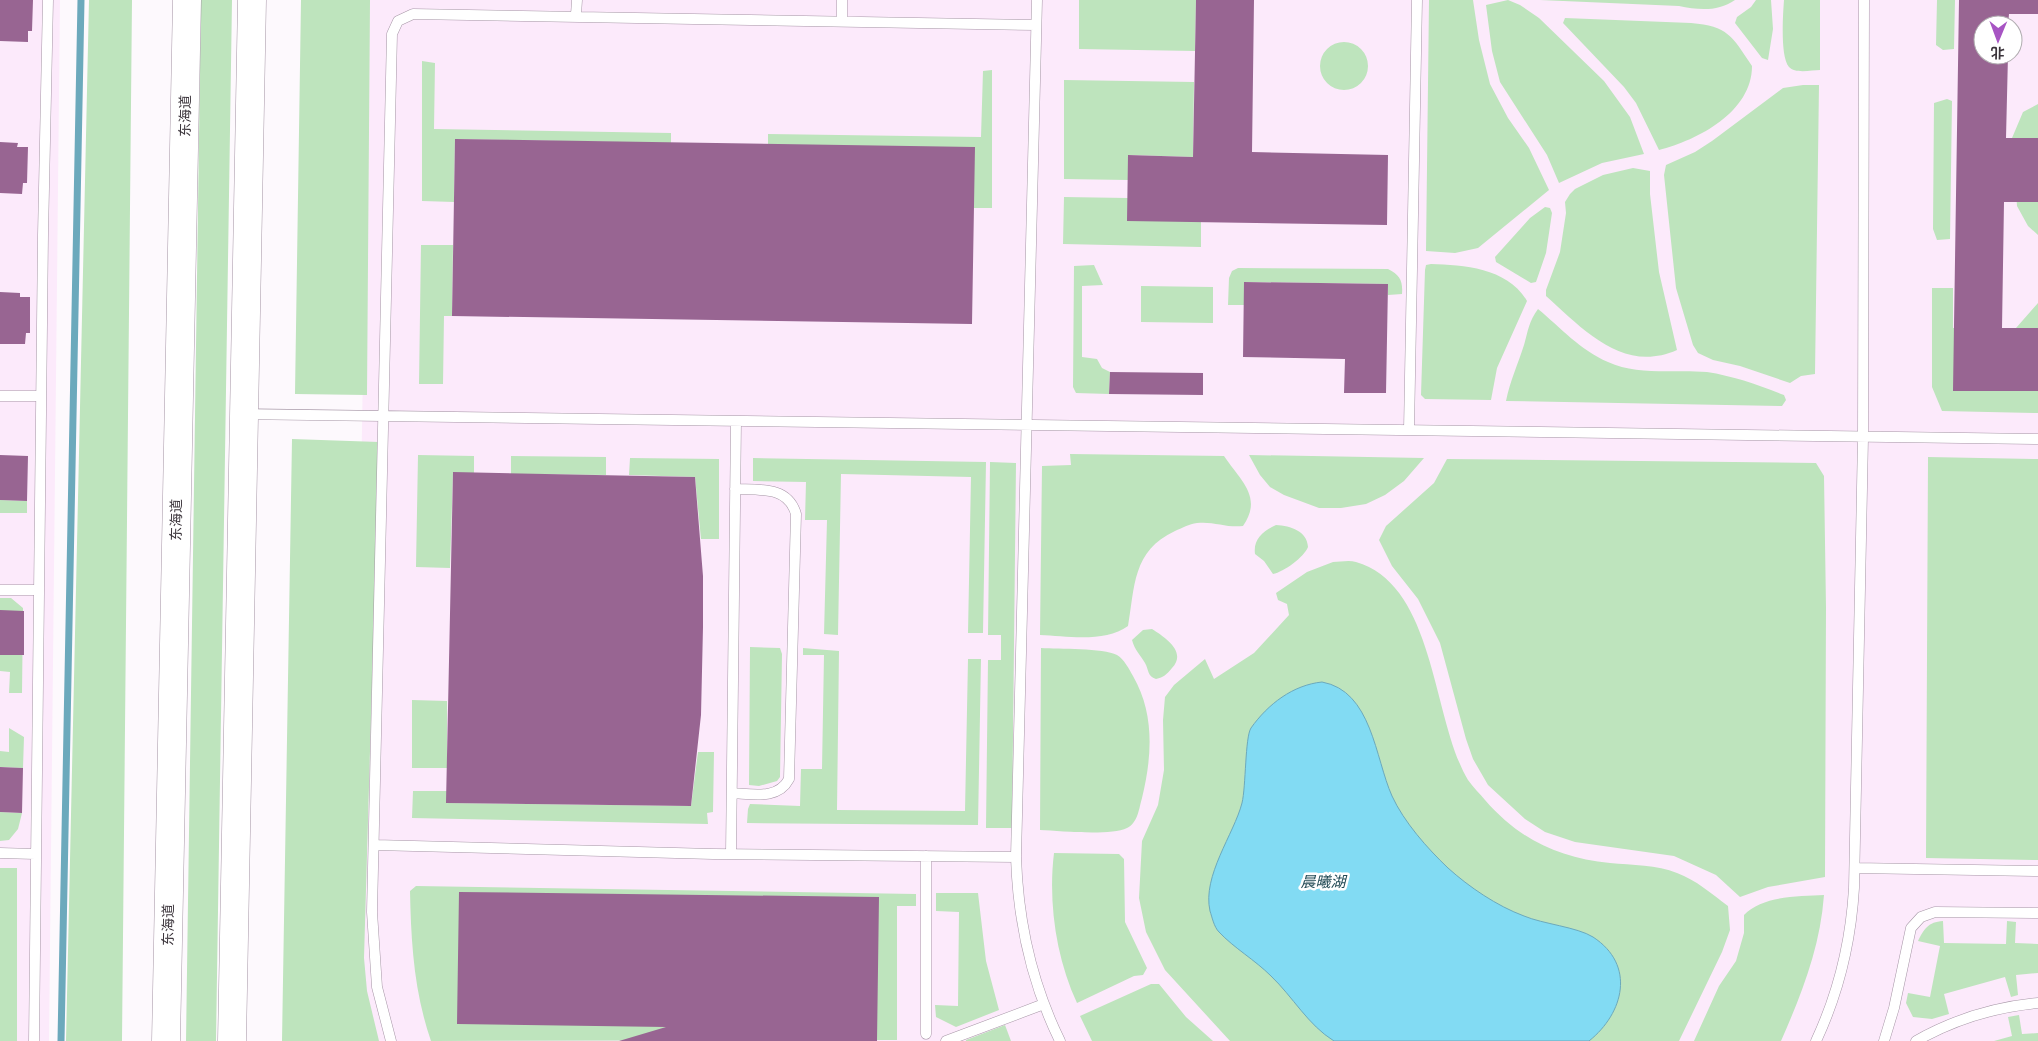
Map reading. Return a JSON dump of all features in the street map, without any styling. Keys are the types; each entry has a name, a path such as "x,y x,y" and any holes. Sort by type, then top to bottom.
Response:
{"main road":[{"name":"东海道","path":"166,1041 187,0"},
{"path":"232,1041 252,0"}],"lane":[{"path":"34,1041 38,590 48,0"},
{"path":"576,15 577,0"},
{"path":"842,0 842,21"},
{"path":"1037,0 1016,857 1017,886 1024,940 1057,1040"},
{"path":"1409,430 1418,0"},
{"path":"1816,1041 1833,996 1843,962 1854,900 1863,438 1864,0"},
{"path":"391,1041 377,987 372,912 385,416 392,34 398,21 414,14 576,15 1036,24"},
{"path":"0,396 41,396"},
{"path":"245,414 2038,439"},
{"path":"731,854 736,421"},
{"path":"732,793 777,792 785,787 789,779 796,514 794,506 785,495 771,490 735,489"},
{"path":"0,590 38,590"},
{"path":"375,845 731,854 1016,857"},
{"path":"0,854 35,854"},
{"path":"926,856 926,1034"},
{"path":"1855,868 2038,871"},
{"path":"1884,1041 1894,1008 1911,928 1921,917 1934,912 2038,913"},
{"path":"1916,1041 1951,1023 1976,1015 2038,1003"},
{"path":"946,1041 1044,1004"}],"shaded area":[{"path":"0,0 60,0 49,1041 0,1041"},
{"path":"369,0 2038,0 2038,1041 352,1041"}],"green space":[{"path":"89,0 132,0 122,1041 66,1041"},
{"path":"201,0 232,0 216,1041 186,1041"},
{"path":"301,0 370,0 367,395 295,394"},
{"path":"1079,0 1196,0 1195,51 1079,49"},
{"path":"1429,0 1473,0 1479,40 1490,84 1508,118 1529,148 1549,190 1478,248 1455,253 1426,251"},
{"path":"1508,0 1520,5 1539,18 1604,81 1630,117 1644,154 1602,163 1559,183 1547,155 1500,82 1492,51 1486,5"},
{"path":"1540,0 1735,0 1722,7 1701,9 1679,6"},
{"path":"1756,0 1771,0 1773,29 1768,60 1762,58 1735,23 1737,17 1751,7"},
{"path":"1784,0 1820,0 1820,70 1795,70 1789,67 1786,62 1783,35"},
{"path":"1937,0 1955,0 1954,49 1943,50 1936,45"},
{"path":"1565,18 1691,23 1713,27 1728,34 1734,40 1752,66 1750,82 1743,97 1733,110 1720,121 1690,139 1659,150 1636,103 1624,87 1563,23"},
{"path":"1339,42 1349,42 1361,49 1368,61 1368,71 1361,83 1349,90 1339,90 1331,86 1324,79 1320,71 1320,61 1324,53 1331,46"},
{"path":"422,61 435,63 434,129 671,133 671,143 455,139 454,202 422,201"},
{"path":"992,70 992,208 974,208 768,144 768,134 981,137 983,71"},
{"path":"1064,80 1194,82 1193,157 1129,155 1128,180 1064,179"},
{"path":"1819,85 1815,374 1801,376 1790,383 1740,366 1713,360 1698,353 1693,345 1676,288 1664,175 1666,165 1695,152 1712,141 1783,88"},
{"path":"1947,99 1952,101 1950,239 1937,240 1933,229 1934,103"},
{"path":"2038,104 2038,235 2028,226 2017,206 2012,138 2023,112"},
{"path":"1633,168 1650,171 1650,194 1659,272 1677,350 1657,356 1639,356 1622,352 1605,344 1574,322 1546,296 1546,290 1560,252 1566,213 1565,202 1570,194 1575,189 1603,175"},
{"path":"1064,197 1128,198 1201,222 1201,247 1063,244"},
{"path":"1545,207 1550,208 1552,213 1546,253 1536,282 1531,283 1496,262 1495,257 1530,218"},
{"path":"421,245 453,245 452,316 444,316 443,384 419,384"},
{"path":"1094,265 1103,285 1082,286 1082,357 1097,359 1102,368 1110,372 1109,394 1076,393 1073,387 1074,266"},
{"path":"1426,265 1471,267 1497,275 1509,281 1527,301 1497,368 1491,400 1425,399 1421,395 1425,270"},
{"path":"1238,268 1388,269 1400,279 1402,294 1388,295 1388,284 1245,282 1244,305 1228,305 1229,278 1232,271"},
{"path":"1141,286 1213,287 1213,323 1141,322"},
{"path":"1932,288 1953,288 1953,328 2016,328 2038,303 2038,413 1942,411 1932,387"},
{"path":"1538,309 1588,351 1608,362 1644,371 1695,371 1717,374 1775,391 1784,395 1786,400 1782,406 1506,401 1529,326"},
{"path":"292,439 379,442 364,958 367,991 379,1041 282,1041"},
{"path":"1070,454 1224,456 1243,481 1247,490 1251,506 1249,516 1243,526 1209,523 1191,524 1161,539 1150,549 1138,571 1128,626 1108,635 1097,637 1040,635 1042,466 1071,465"},
{"path":"418,455 474,456 474,473 453,473 450,568 416,567"},
{"path":"1249,455 1424,458 1404,481 1385,495 1366,504 1341,508 1319,508 1284,495 1270,487 1260,475"},
{"path":"511,456 606,457 606,475 511,474"},
{"path":"1928,457 2038,459 2038,860 1926,858"},
{"path":"630,458 719,459 719,539 701,539 695,477 629,475"},
{"path":"753,458 986,462 983,633 968,633 971,477 841,474 838,635 824,634 827,520 805,520 806,482 753,481"},
{"path":"1447,459 1816,463 1824,476 1826,607 1825,877 1768,887 1740,897 1716,875 1674,856 1575,842 1545,832 1525,819 1488,785 1473,759 1466,739 1440,643 1418,599 1392,566 1379,540 1386,526 1434,483"},
{"path":"990,462 1016,463 1012,828 986,828 988,660 1001,660 1001,635 988,635"},
{"path":"0,500 27,501 27,513 0,513"},
{"path":"1276,525 1297,530 1305,537 1308,547 1293,564 1273,574 1264,561 1255,554 1255,549 1260,536"},
{"path":"1333,562 1356,562 1382,576 1402,597 1417,625 1456,754 1468,780 1498,814 1526,836 1557,851 1573,857 1669,870 1697,883 1728,906 1730,930 1722,952 1679,1041 1230,1041 1165,970 1146,932 1139,898 1142,841 1158,805 1164,770 1163,720 1165,697 1174,685 1205,659 1214,679 1254,653 1289,615 1287,604 1278,600 1276,593 1307,572"},
{"path":"0,598 11,598 23,608 22,693 9,693 10,672 0,671"},
{"path":"1152,629 1173,646 1177,656 1172,668 1156,679 1150,674 1132,640 1143,630"},
{"path":"750,647 780,648 782,654 780,777 777,781 759,786 749,785"},
{"path":"803,648 839,651 837,810 965,811 968,659 981,659 978,825 747,823 750,804 800,806 801,769 822,769 824,655 803,655"},
{"path":"1041,648 1092,650 1117,655 1126,664 1140,690 1145,705 1150,736 1148,767 1138,815 1134,823 1127,828 1109,832 1040,830"},
{"path":"412,700 447,701 447,768 412,768"},
{"path":"9,728 24,737 23,768 0,767 0,751 9,752"},
{"path":"698,752 714,752 713,812 707,813 708,824 412,818 413,791 447,791 447,803 691,806"},
{"path":"0,812 22,813 18,829 9,840 0,841"},
{"path":"1054,853 1119,854 1124,859 1125,922 1147,968 1143,975 1134,976 1077,1003 1064,967 1055,929 1052,891"},
{"path":"0,868 17,868 17,1041 0,1041"},
{"path":"416,886 916,894 916,906 897,906 897,1040 431,1041 425,1023 414,967 410,891"},
{"path":"936,893 978,893 986,961 999,1010 956,1027 936,1017 935,1005 958,1006 959,912 936,911"},
{"path":"1824,895 1819,933 1809,970 1781,1041 1694,1041 1719,986 1736,961 1744,933 1744,915 1761,904 1781,898"},
{"path":"1943,921 1944,943 2006,944 2007,921 2016,922 2015,943 2038,944 2038,973 2016,975 2018,995 2011,997 2005,977 1944,994 1949,1014 1932,1019 1913,1017 1906,1003 1908,993 1930,997 1940,946 1918,941 1927,927"},
{"path":"1151,984 1159,984 1186,1017 1213,1041 1092,1041 1080,1016"},
{"path":"2019,1015 2022,1034 2038,1033 2038,1041 1994,1041 2012,1036 2008,1017"},
{"path":"1005,1025 1011,1041 966,1041 966,1040"}],"water":[{"name":"晨曦湖","path":"1322,682 1339,688 1352,698 1362,712 1376,746 1386,781 1397,806 1417,834 1448,868 1474,889 1504,907 1532,919 1586,934 1607,948 1615,961 1620,975 1620,989 1617,1003 1610,1017 1601,1030 1589,1041 1334,1041 1308,1019 1271,976 1217,930 1210,911 1210,884 1242,803 1251,728 1265,711 1282,697 1301,687"}],"building":[{"path":"0,0 33,0 32,31 28,31 28,42 0,41"},
{"path":"1196,0 1254,0 1252,152 1388,155 1387,225 1127,221 1128,155 1193,157"},
{"path":"1959,0 2038,0 2038,14 1973,15 1973,65 2008,65 2006,138 2038,138 2038,202 2004,202 2002,328 2038,328 2038,391 1953,391"},
{"path":"455,139 975,147 972,324 452,316"},
{"path":"0,142 18,143 17,147 28,147 27,183 23,183 22,194 0,193"},
{"path":"1244,282 1388,284 1386,393 1344,393 1345,359 1243,357"},
{"path":"0,292 20,293 20,297 30,297 30,333 26,333 25,344 0,344"},
{"path":"1110,372 1203,373 1203,395 1109,394"},
{"path":"0,455 28,456 27,501 0,500"},
{"path":"453,472 695,477 703,576 703,627 701,715 691,806 446,803"},
{"path":"0,610 24,611 24,655 0,655"},
{"path":"0,767 23,768 22,813 0,812"},
{"path":"459,892 879,897 877,1041 619,1041 666,1027 457,1024"}],"waterway":[{"path":"61,1041 81,0"}]}
